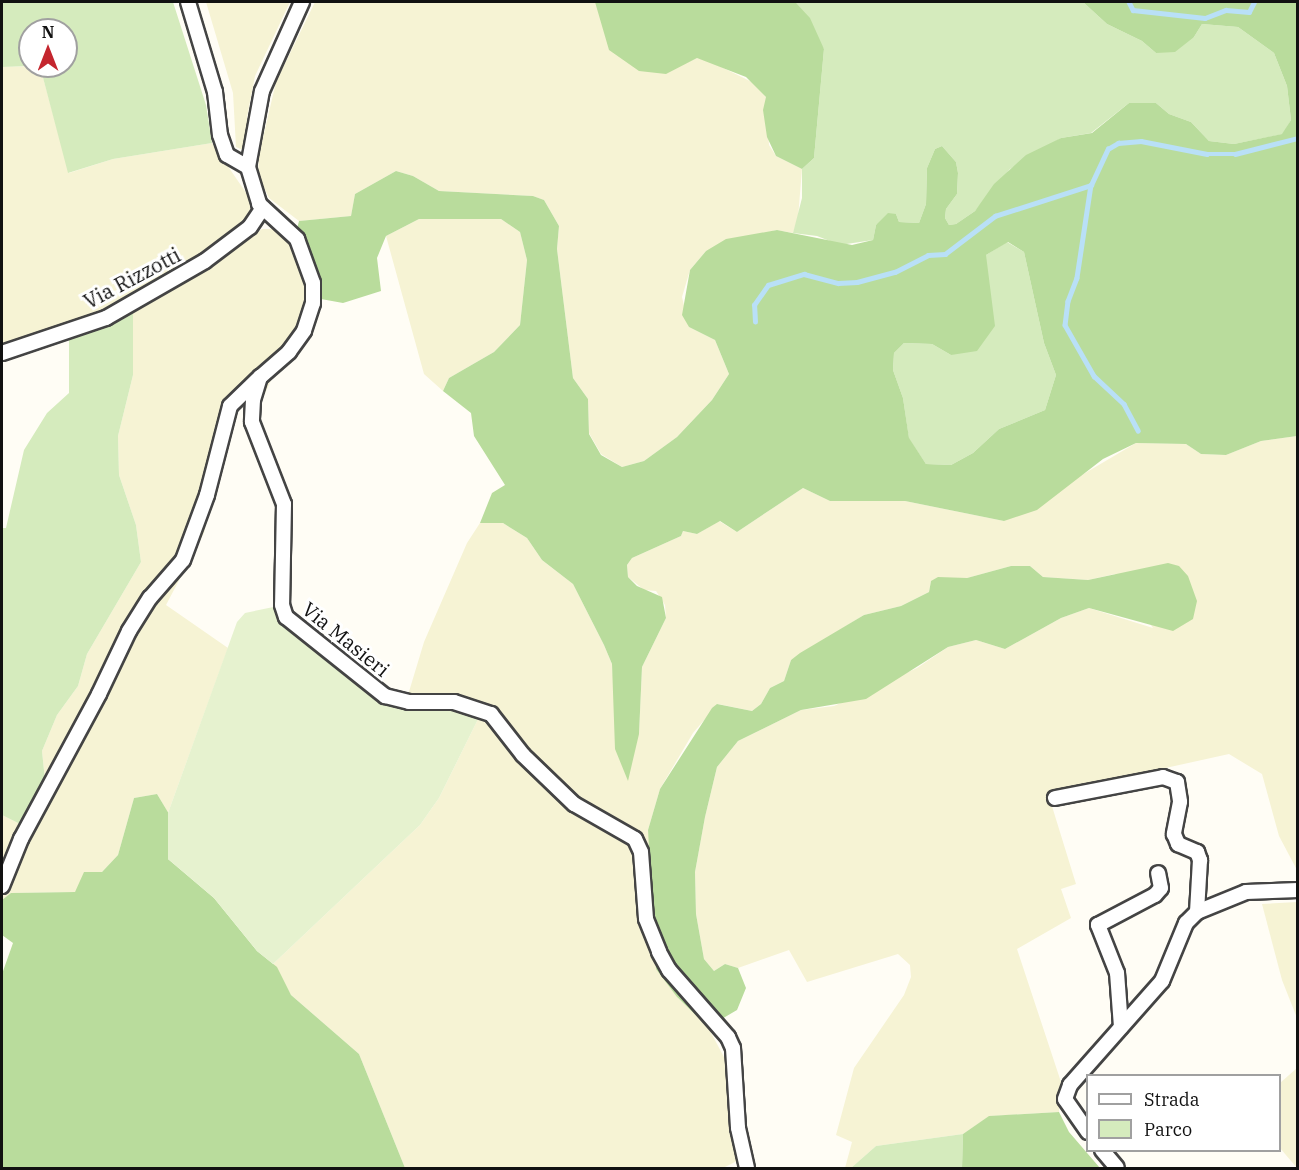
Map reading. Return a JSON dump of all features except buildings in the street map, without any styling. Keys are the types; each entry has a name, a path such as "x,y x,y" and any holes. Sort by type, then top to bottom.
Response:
{"street":[{"path":"188,2 215,92 220,135 227,154 248,167"},
{"path":"2,886 21,839 94,705 129,631 150,598 183,560 207,495 230,406 289,352 304,332 314,303 313,283 297,239 263,208 248,167 262,91 302,2"},
{"name":"Via Rizzotti","path":"2,353 55,337 124,307 228,245 250,226 263,208"},
{"name":"Via Masieri","path":"260,377 252,422 284,504 282,605 286,617 357,677 386,696 409,702 454,702 491,714 523,755 574,804 635,839 641,852 646,919 659,952 669,970 728,1037 733,1048 738,1128 747,1168"},
{"path":"1055,798 1163,777 1177,782 1180,802 1174,834 1178,844 1197,852 1200,860 1197,912"},
{"path":"1121,1027 1117,973 1098,925 1155,895 1161,888 1158,873"},
{"path":"1086,1129 1065,1099 1070,1085 1162,981 1186,923 1197,912 1245,892 1298,890"},
{"path":"1104,1152 1117,1168"}],"shaded area":[{"path":"206,2 290,2 255,76 247,117 250,146 243,150 236,147 233,93"},
{"path":"315,2 595,2 686,63 697,58 709,61 756,84 766,97 769,145 776,156 802,169 798,218 793,233 776,230 706,251 690,270 682,297 689,327 715,340 729,374 712,400 677,437 644,461 622,467 601,454 589,433 588,399 573,378 557,249 559,226 544,200 533,196 439,191 413,176 396,171 355,194 351,216 299,221 269,198 258,175 259,155 276,82"},
{"path":"2,67 18,67 18,78 43,78 69,173 113,159 212,143 251,200 248,223 191,266 31,349 2,360"},
{"path":"419,219 501,219 520,232 527,260 520,325 494,352 449,378 443,391 424,374 386,236"},
{"path":"262,229 274,229 287,237 305,287 319,303 302,348 273,376 262,400 234,408 204,533 166,605 228,648 168,813 157,794 134,798 118,855 102,872 75,892 12,893 2,900 2,815 22,825 45,780 42,751 57,715 78,686 87,654 141,562 136,525 119,475 118,436 133,375 133,309 222,258"},
{"path":"1297,436 1297,870 1279,836 1262,774 1229,754 1093,784 1051,803 1076,884 1061,889 1071,918 1017,949 1061,1082 1059,1112 990,1116 963,1134 876,1146 851,1168 845,1168 852,1142 836,1135 854,1068 904,995 911,977 910,965 898,954 807,982 789,950 738,968 725,964 714,971 704,959 696,914 695,872 717,767 738,741 801,710 834,706 917,668 948,647 976,640 1005,649 1061,618 1089,608 1153,628 1115,574 1088,580 1043,577 1030,566 1011,566 967,578 931,581 929,592 901,606 864,615 791,660 784,681 770,688 761,704 752,711 718,704 693,733 660,789 648,830 677,997 708,1027 725,1059 737,1161 723,1168 405,1168 359,1054 291,995 273,964 420,825 439,798 486,703 460,696 408,695 424,642 467,543 480,523 503,523 527,538 542,560 573,584 612,664 614,687 639,734 642,667 666,618 665,605 656,591 644,590 628,577 627,565 632,558 681,536 683,531 697,534 719,521 737,532 803,488 830,501 905,501 1004,521 1136,443 1186,444 1201,454 1226,455 1261,441"},
{"path":"1298,902 1297,1018 1282,980 1262,904"},
{"path":"1297,1068 1298,1168 1281,1149 1281,1082"}],"green space":[{"path":"2,2 173,2 206,105 212,143 113,159 68,173 43,78 78,78 78,18 18,18 18,66 2,67"},
{"path":"595,2 796,3 810,18 824,49 814,158 802,169 776,156 767,137 763,110 766,97 746,77 697,58 666,74 639,71 609,50"},
{"path":"792,2 1083,2 1107,24 1142,41 1156,53 1194,37 1202,24 1238,27 1274,53 1287,86 1291,120 1283,134 1234,144 1209,141 1191,122 1169,114 1156,103 1129,103 1091,133 1061,138 1010,169 975,211 956,224 949,225 945,218 946,209 957,194 958,173 956,162 942,146 935,149 927,168 926,204 919,223 899,222 896,214 876,225 873,240 840,245 817,236 793,233 802,198 802,169 814,158 824,49"},
{"path":"1083,2 1297,2 1297,436 1261,441 1226,455 1201,454 1186,444 1136,443 1103,459 1037,510 1004,521 905,501 830,501 803,488 737,532 720,521 697,534 683,531 681,536 632,558 627,565 628,577 637,586 662,597 666,618 642,667 639,734 628,781 615,749 612,664 604,645 573,584 542,560 527,538 503,523 480,523 492,493 505,485 474,436 471,413 443,391 449,378 494,352 520,325 527,260 520,232 501,219 419,219 386,236 377,258 381,291 343,303 321,299 297,229 299,221 351,216 355,194 396,171 413,176 439,191 533,196 544,200 559,226 557,249 573,378 588,399 589,434 601,455 622,467 644,461 677,437 712,400 729,374 715,340 689,327 682,315 690,270 706,251 726,239 777,230 852,245 873,240 876,225 888,213 896,214 899,222 919,223 926,204 927,168 935,149 942,146 956,162 958,173 957,194 946,209 945,218 949,225 956,224 975,211 994,184 1026,155 1061,138 1092,133 1129,103 1156,103 1169,114 1191,122 1209,141 1234,144 1282,134 1291,120 1287,86 1274,53 1238,27 1202,24 1194,37 1175,52 1156,53 1142,41 1107,24","holes":["1008,242 1024,252 1044,343 1056,375 1045,410 999,429 973,453 951,465 926,464 909,438 903,398 893,370 894,353 904,343 932,344 951,355 977,351 995,326 986,255"]},
{"path":"1007,242 1024,252 1044,343 1056,375 1045,410 999,429 973,453 951,465 926,464 909,439 903,398 893,370 894,353 904,343 932,344 951,355 986,271 986,255"},
{"path":"133,309 133,375 118,436 119,475 136,525 141,562 87,654 78,686 57,715 42,751 45,780 22,825 2,815 2,528 6,528 24,450 47,413 69,393 69,337"},
{"path":"1168,563 1179,566 1188,576 1197,601 1193,619 1173,631 1089,608 1061,618 1005,649 976,640 948,647 866,699 801,710 738,741 717,767 695,872 696,914 704,959 714,971 725,964 738,968 746,988 737,1010 708,1027 677,997 656,969 648,830 660,789 712,708 717,704 752,711 761,704 770,688 784,681 791,660 800,653 864,615 901,606 929,592 931,581 938,577 967,578 1011,566 1030,566 1043,577 1088,580"},
{"path":"288,604 295,617 380,687 408,695 460,696 486,703 439,798 420,825 273,964 257,951 214,898 168,859 168,813 237,622 245,613"},
{"path":"157,794 169,814 168,859 214,898 257,951 277,967 291,995 359,1054 405,1168 2,1168 2,974 13,943 2,935 2,900 11,893 75,892 84,872 102,872 118,855 134,798"},
{"path":"1059,1112 1069,1132 1100,1168 962,1168 963,1134 989,1116"},
{"path":"963,1134 962,1168 851,1168 876,1146"}],"waterway":[{"path":"1129,2 1133,10 1205,18 1226,10 1249,12 1254,2"},
{"path":"755,322 754,305 768,285 804,274 838,283 857,282 895,272 928,255 945,254 995,216 1091,185 1108,149 1118,143 1141,141 1207,154 1235,154 1298,138"},
{"path":"1091,185 1077,278 1068,301 1065,325 1094,376 1124,404 1138,430"}]}
